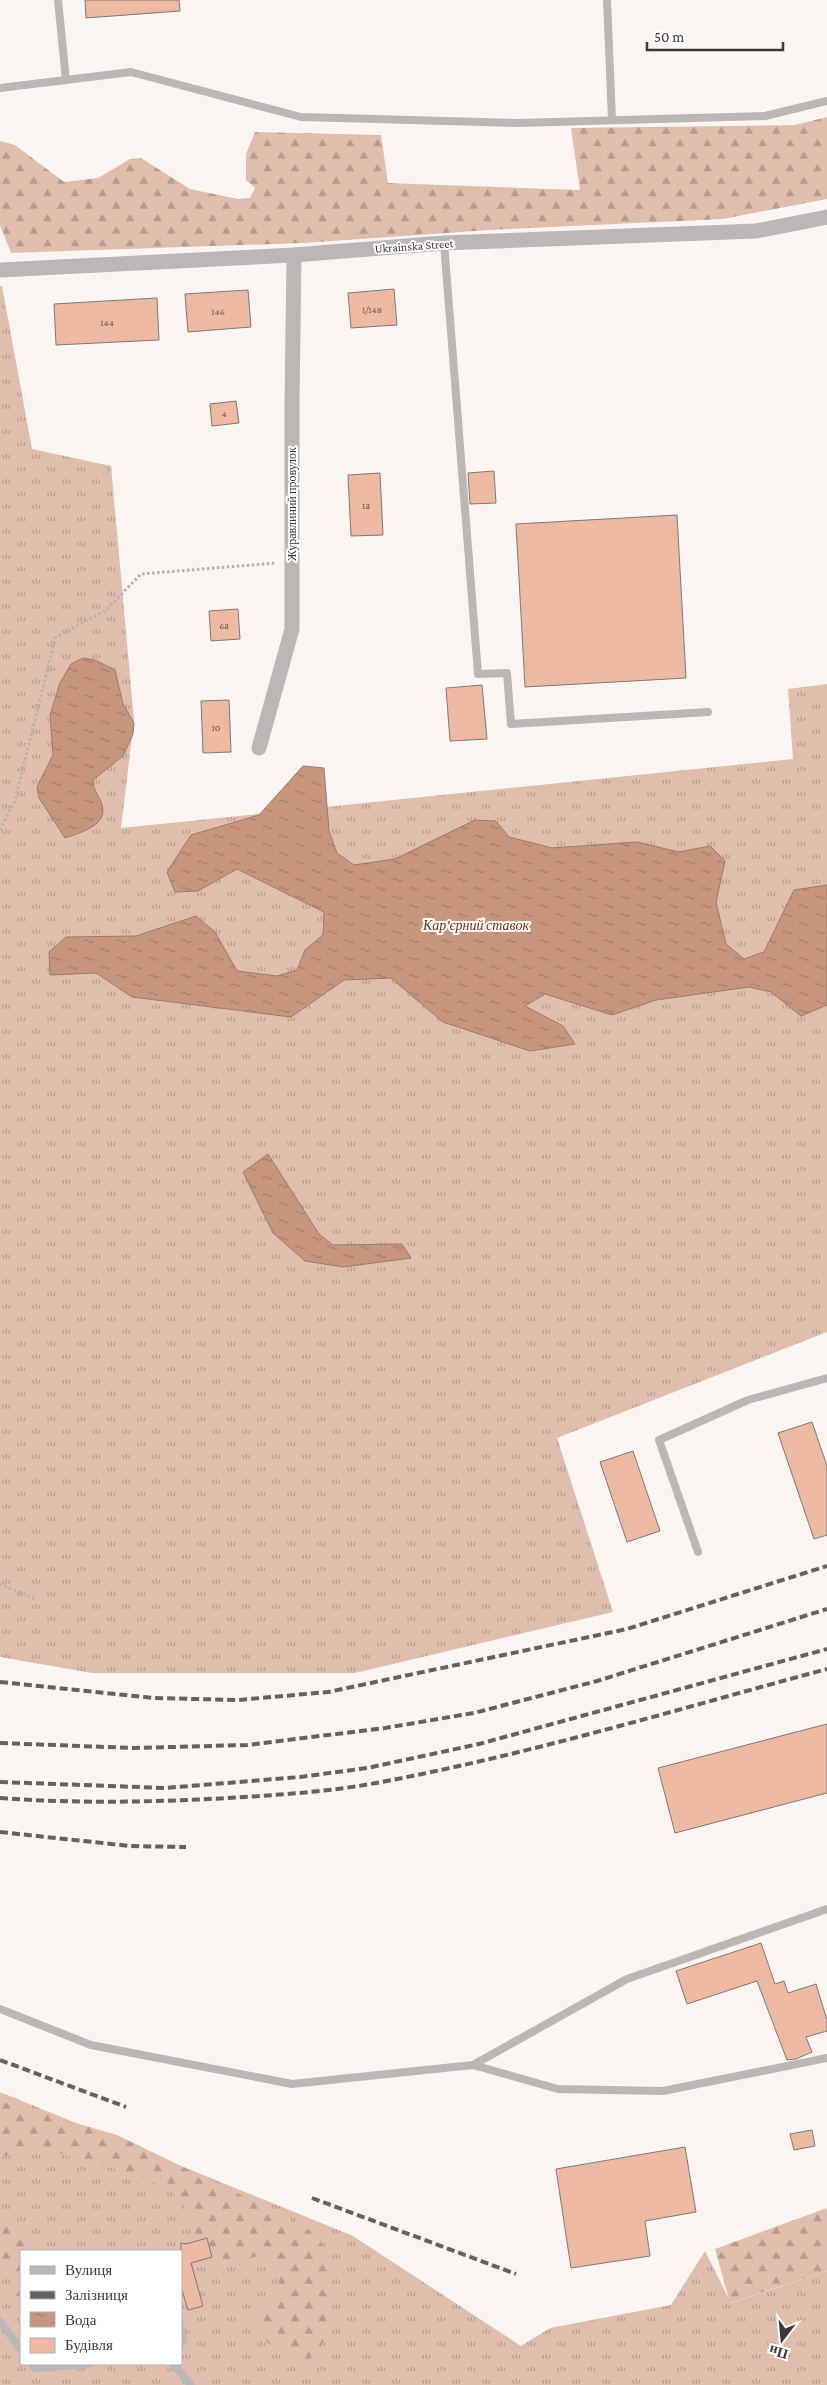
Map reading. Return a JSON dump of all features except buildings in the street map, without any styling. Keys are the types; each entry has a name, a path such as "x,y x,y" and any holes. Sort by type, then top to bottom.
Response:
{"street":[{"name":"Ukrainska Street","path":"0,270 294,255 444,243 756,231 827,217"},
{"name":"Журавлиний провулок","path":"259,748 292,629 294,255"}],"lane":[{"path":"58,0 66,80"},
{"path":"607,0 612,120"},
{"path":"0,88 131,72 301,117 518,123 765,116 827,101"},
{"path":"444,243 478,674 507,673 511,724 708,712"},
{"path":"698,1552 658,1440 748,1400 827,1378"},
{"path":"473,2065 627,1980 827,1909"},
{"path":"0,2008 91,2045 292,2084 473,2065 558,2089 663,2091 827,2058"},
{"path":"0,2321 20,2349"},
{"path":"33,2365 35,2368 75,2365"},
{"path":"174,2365 191,2385"}],"path":[{"path":"0,830 15,800 55,638 106,610 141,574 293,562"},
{"path":"0,1584 35,1599"}],"green space":[{"path":"827,117 827,199 723,219 489,230 303,243 11,253 0,225 0,141 15,145 64,182 98,178 130,159 141,158 190,189 238,199 250,198 255,188 246,180 246,154 255,132 381,135 388,183 580,190 571,128 795,125"},
{"path":"0,286 2,286 32,449 111,466 134,720 121,828 793,759 788,689 827,684 827,1332 557,1438 613,1612 355,1673 92,1673 0,1657"},
{"path":"0,2092 353,2236 521,2346 550,2328 671,2305 705,2251 731,2303 827,2271 827,2385 0,2385"},
{"path":"0,2101 117,2135 305,2226 329,2251 333,2274 327,2333 323,2343 308,2361 282,2351 267,2342 257,2328 254,2319 279,2289 280,2264 258,2257 249,2258 239,2266 214,2262 191,2249 187,2237 195,2229 196,2219 170,2190 137,2175 43,2149 19,2150 0,2158"},
{"path":"827,2208 827,2271 730,2303 715,2249"},
{"path":"0,2209 35,2250 20,2250 20,2314 9,2265 0,2260"}],"water":[{"path":"83,658 95,660 115,670 123,704 134,723 133,734 123,756 93,780 103,810 102,816 93,826 65,838 39,798 37,787 53,755 50,715 60,683 71,664"},
{"name":"Кар'єрний ставок","path":"303,766 324,768 329,831 337,853 354,865 395,859 475,820 496,821 509,837 552,848 637,842 679,852 710,846 725,861 716,902 726,944 744,959 764,952 794,890 827,885 827,1005 801,1016 771,992 749,987 656,1000 612,1015 545,994 525,1006 563,1026 575,1044 530,1051 443,1022 391,978 344,980 291,1017 132,997 96,973 50,975 49,952 66,937 136,936 196,916 215,932 237,971 277,976 297,970 305,950 323,935 324,912 237,869 198,891 175,892 167,872 191,835 259,815"},
{"path":"268,1154 319,1234 333,1245 402,1244 411,1258 343,1267 305,1261 273,1233 243,1172"}],"railway":[{"path":"0,1682 154,1698 238,1700 328,1692 627,1629 827,1566"},
{"path":"0,1743 134,1748 247,1745 385,1728 474,1713 597,1681 827,1609"},
{"path":"0,1782 165,1788 300,1777 367,1768 479,1744 827,1649"},
{"path":"0,1798 92,1802 184,1800 245,1797 360,1786 433,1772 546,1745 827,1669"},
{"path":"0,1832 130,1846 186,1847"},
{"path":"0,2060 126,2107"},
{"path":"312,2198 516,2274"}]}
